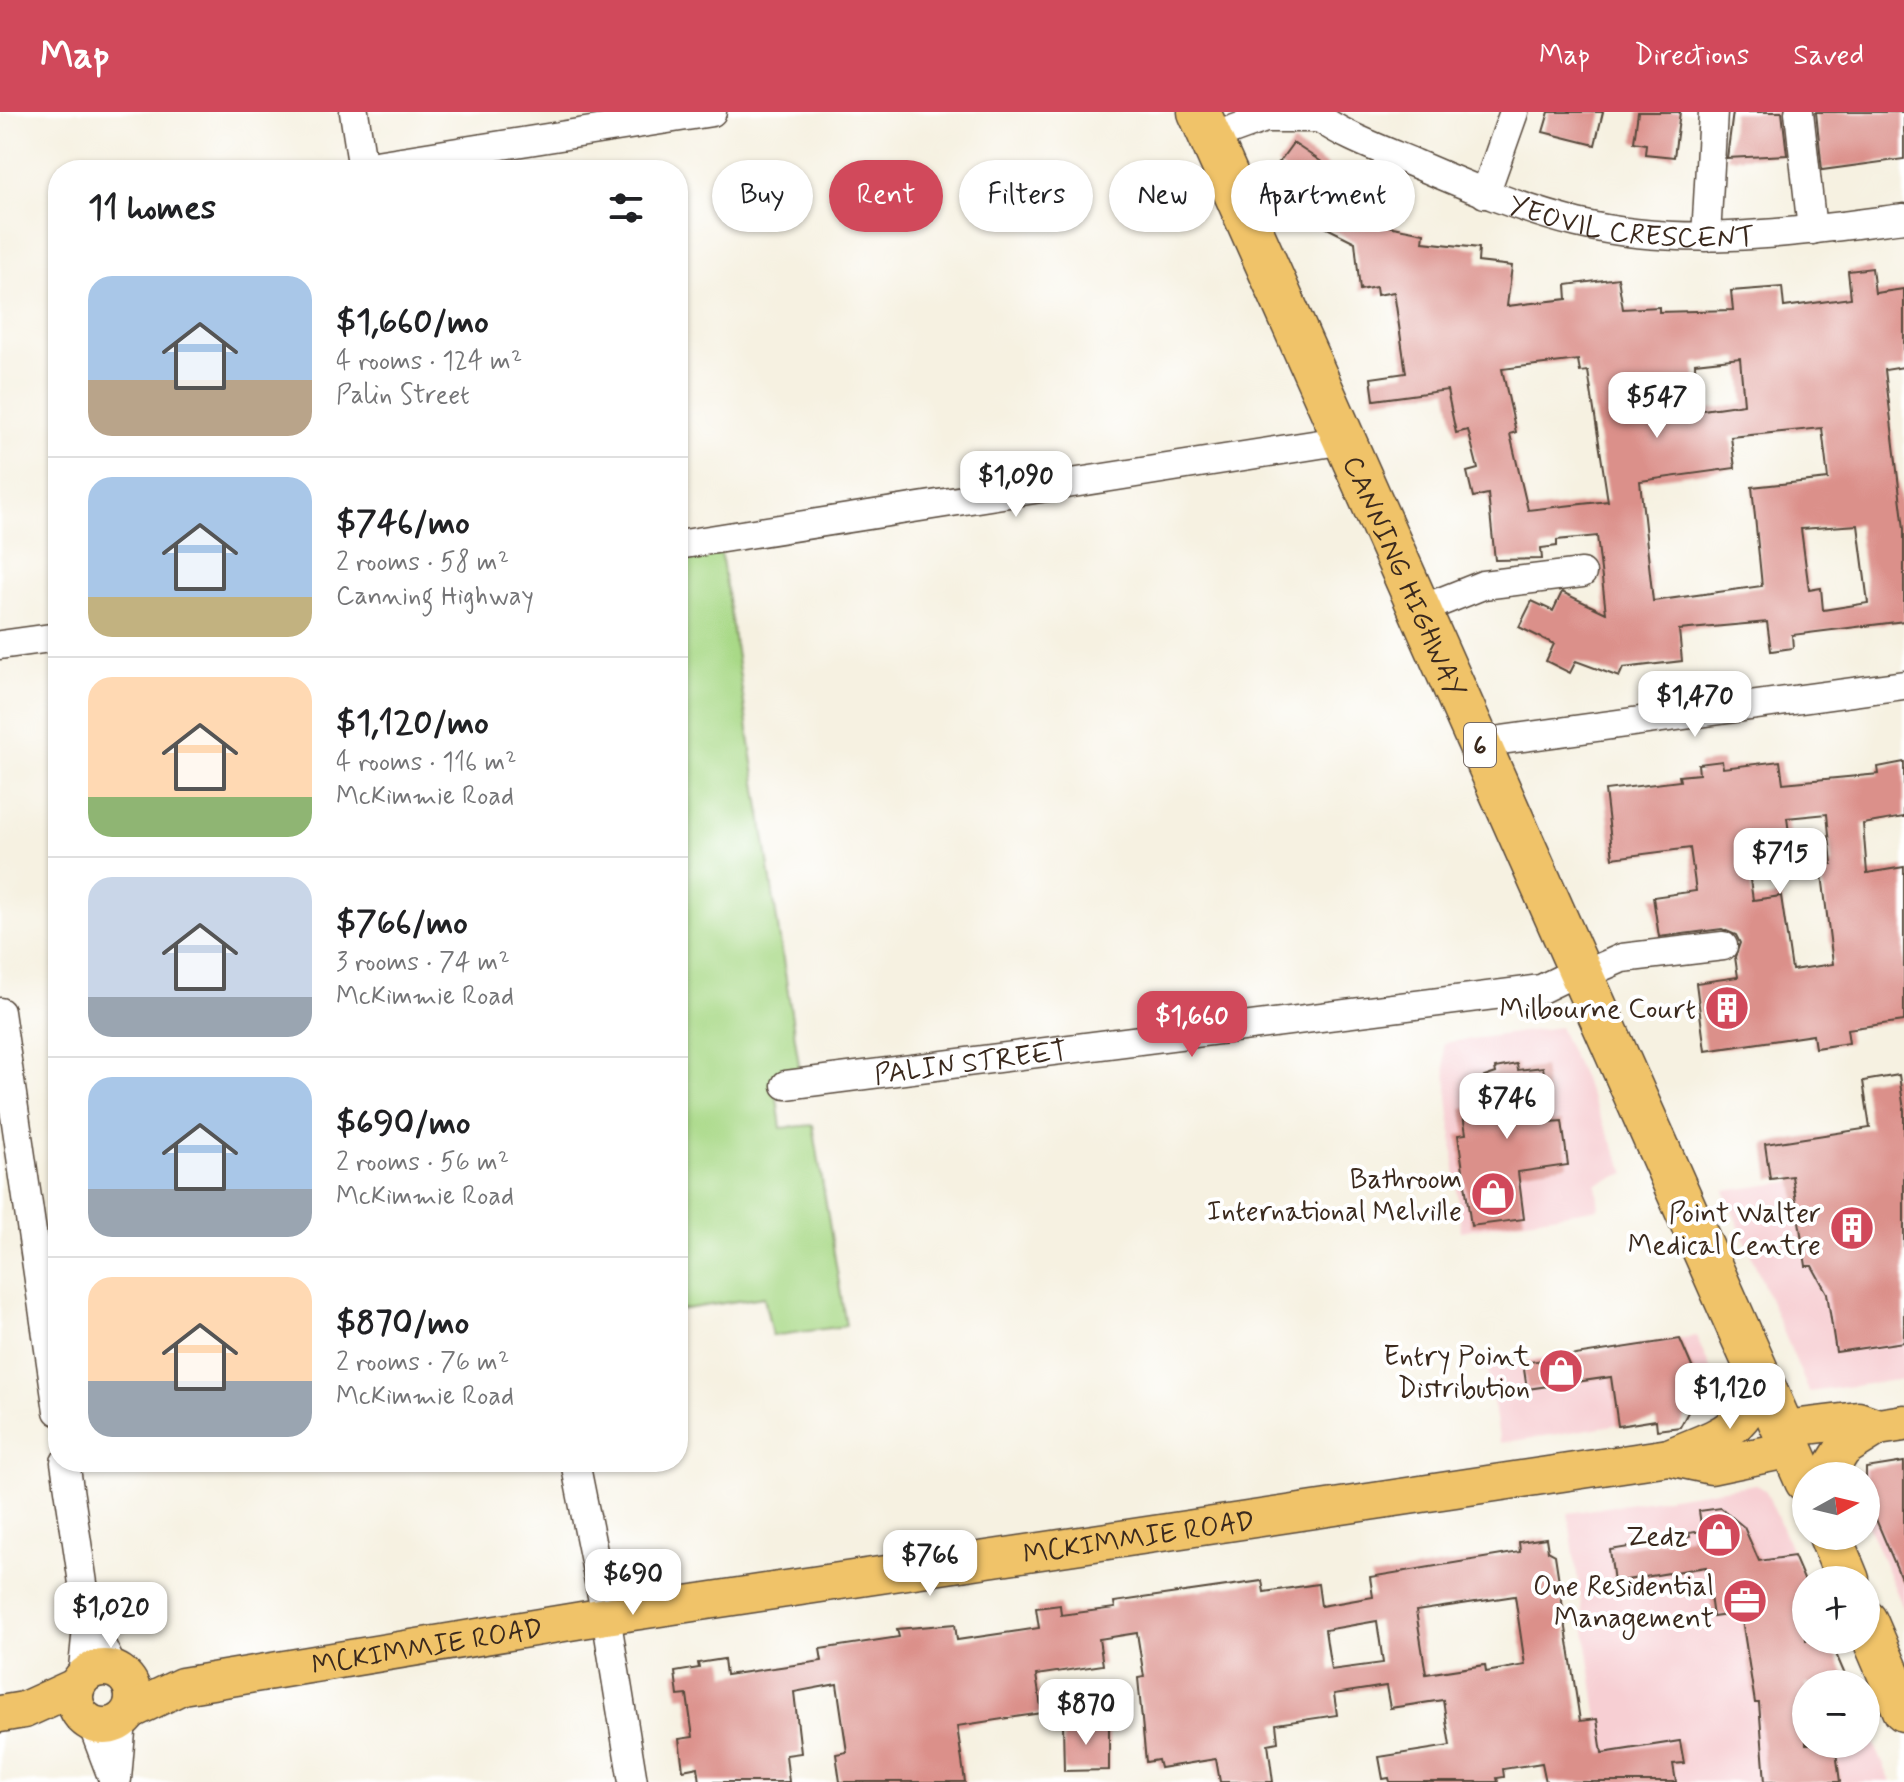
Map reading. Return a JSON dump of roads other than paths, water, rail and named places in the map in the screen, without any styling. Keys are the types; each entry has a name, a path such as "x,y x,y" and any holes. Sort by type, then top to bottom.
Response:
{"highway":[{"name":"CANNING HIGHWAY","path":"1204,125 1794,1453"},
{"path":"1880,1654 1904,1710"}],"main road":[{"name":"MCKIMMIE ROAD","path":"104,1698 606,1616 1669,1457 1732,1428 1744,1418 1761,1379"},
{"name":"MCKIMMIE ROAD","path":"1669,1457 1711,1466 1794,1453 1858,1420 1891,1425"},
{"path":"1835,1462 1843,1449 1891,1425"},
{"path":"12,1712 104,1698"}],"street":[{"path":"354,112 362,160"},
{"path":"413,160 712,112"},
{"path":"1356,112 1372,144"},
{"path":"1485,194 1514,112"},
{"path":"1706,237 1713,112"},
{"path":"1799,112 1812,230"},
{"name":"YEOVIL CRESCENT","path":"1204,125 1316,115 1372,144 1485,194 1580,223 1706,237 1812,230 1904,218"},
{"path":"688,543 1345,440"},
{"path":"1420,610 1483,585 1582,573"},
{"path":"0,645 48,638"},
{"path":"1479,743 1904,685"},
{"name":"PALIN STREET","path":"786,1085 1541,989 1622,958 1723,946"},
{"path":"0,1012 48,1342"},
{"path":"66,1472 115,1782"},
{"path":"577,1472 606,1616 633,1782"}],"place":[{"name":"Milbourne Court","path":"1727,1008"},
{"name":"Bathroom International Melville","path":"1493,1194"},
{"name":"Point Walter Medical Centre","path":"1852,1228"},
{"name":"Entry Point Distribution","path":"1561,1371"},
{"name":"Zedz","path":"1719,1535"},
{"name":"One Residential Management","path":"1745,1601"}]}
